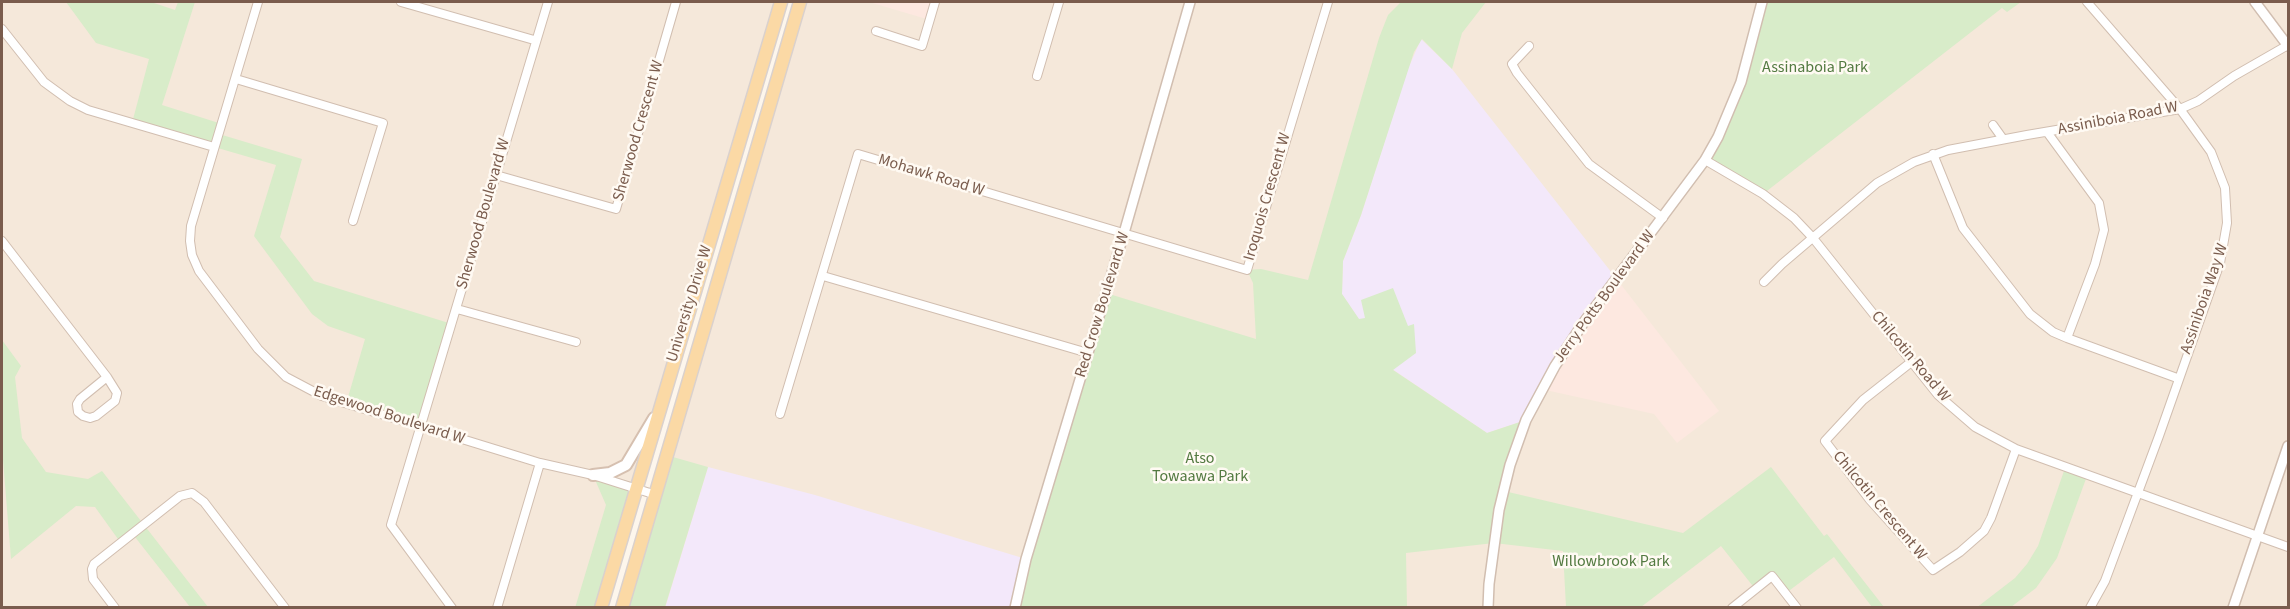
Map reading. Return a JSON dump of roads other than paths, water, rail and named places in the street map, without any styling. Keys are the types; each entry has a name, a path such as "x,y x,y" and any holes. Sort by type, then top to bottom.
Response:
{"main road":[{"name":"University Drive W","path":"601,608 781,2"},
{"name":"University Drive W","path":"622,608 800,2"},
{"path":"593,475 610,473 626,465 658,410"}],"street":[{"name":"Edgewood Boulevard W","path":"258,2 214,147 190,241 192,255 209,286 258,349 279,370 304,388 421,427 654,494"},
{"path":"401,2 534,40"},
{"name":"Sherwood Boulevard W","path":"452,608 391,525 457,309 534,40 548,2"},
{"name":"Sherwood Crescent W","path":"496,175 616,209 676,2"},
{"path":"876,31 922,46 935,2"},
{"path":"1037,76 1059,2"},
{"name":"Red Crow Boulevard W","path":"1015,608 1026,559 1124,233 1190,2"},
{"name":"Iroquois Crescent W","path":"1124,233 1246,270 1328,2"},
{"name":"Jerry Potts Boulevard W","path":"1488,608 1499,510 1510,465 1526,420 1555,366 1584,322 1705,160 1742,82 1762,2"},
{"name":"Assiniboia Way W","path":"2087,2 2180,109 2211,152 2225,188 2227,223 2220,263 2177,378 2138,494 2105,581 2090,608"},
{"path":"2255,2 2288,45"},
{"path":"2,29 44,82 70,101 88,110 214,147"},
{"name":"Assiniboia Road W","path":"1764,282 1877,183 1933,154 2003,139 2180,109 2198,101 2234,76 2288,45"},
{"path":"1529,46 1512,64 1524,82 1589,164 1663,218"},
{"path":"236,79 383,123 353,221"},
{"path":"1993,125 2003,139"},
{"path":"2047,132 2099,203 2104,230 2095,264 2067,338"},
{"name":"Mohawk Road W","path":"780,414 858,154 1124,233"},
{"path":"1933,154 1954,210 1972,243 2030,314 2053,332 2177,378"},
{"name":"Chilcotin Road W","path":"1705,160 1780,206 1813,238 1910,363 1938,396 1962,417 2016,449 2289,547"},
{"path":"2,241 107,377 117,393 115,401 90,418 83,416 78,412 77,404 107,377"},
{"path":"823,276 1088,353"},
{"path":"457,309 576,342"},
{"name":"Chilcotin Crescent W","path":"1910,363 1863,400 1825,441 1870,500 1933,570 1960,552 1984,531 2016,449"},
{"path":"2233,608 2256,535 2289,446"},
{"path":"497,608 540,463"},
{"path":"115,608 93,579 94,564 180,496 192,493 204,502 285,608"},
{"path":"1732,608 1772,576 1797,608"}],"park label":[{"name":"Assinaboia Park","path":"1815,68"},
{"name":"Atso Towaawa Park","path":"1200,468"},
{"name":"Willowbrook Park","path":"1611,562"}]}
